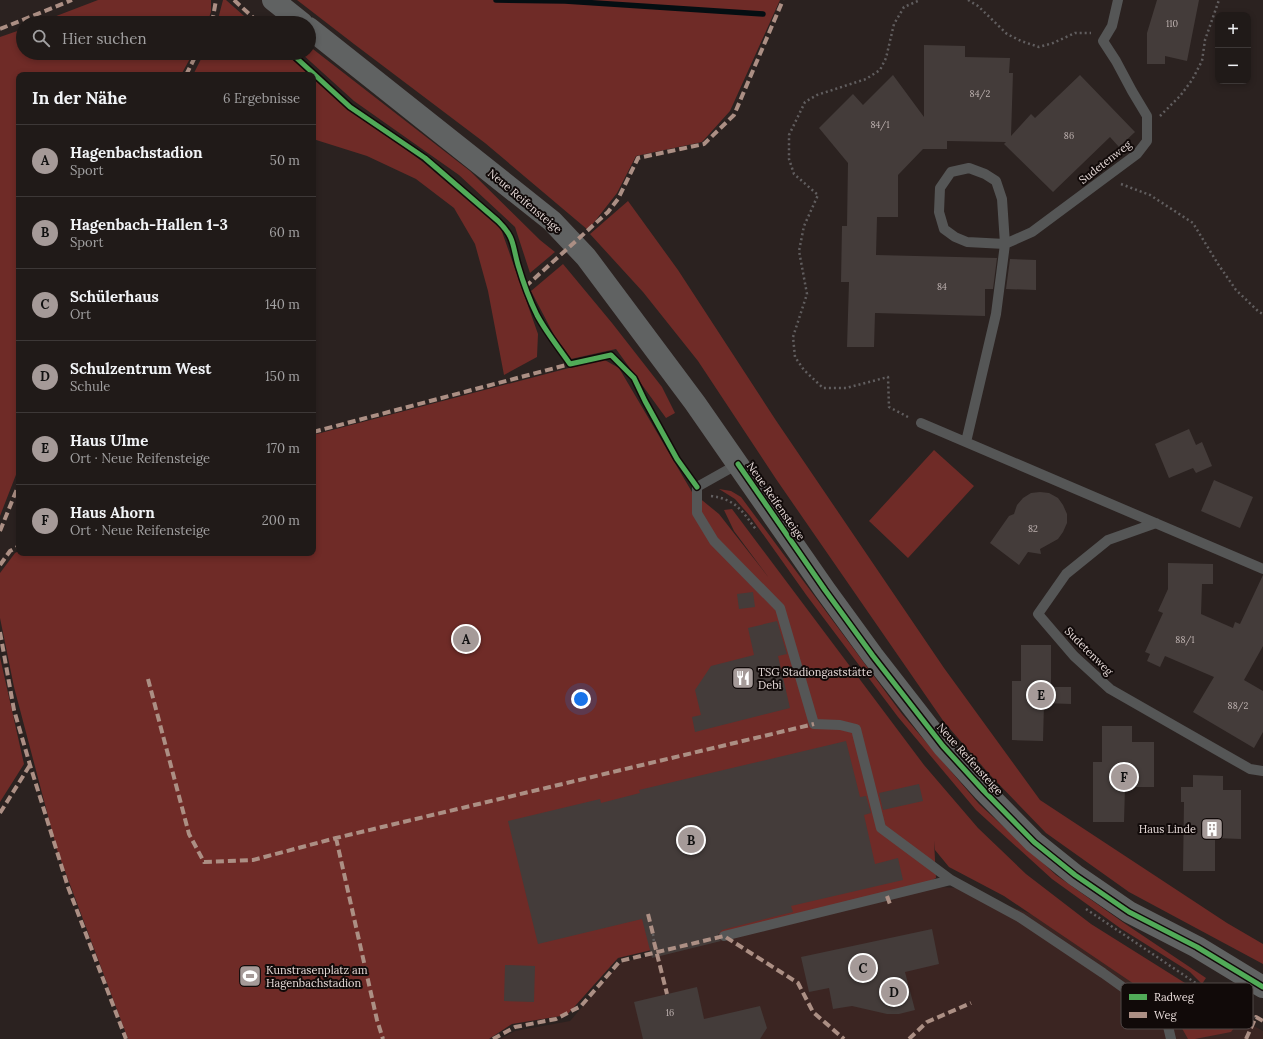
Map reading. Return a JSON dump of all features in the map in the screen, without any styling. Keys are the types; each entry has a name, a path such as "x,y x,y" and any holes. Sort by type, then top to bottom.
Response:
{"main road":[{"path":"273,0 293,16"},
{"name":"Neue Reifensteige","path":"316,34 552,221 586,257 695,403 825,590 873,656 943,746 984,791 1034,842 1075,875 1129,912 1197,948 1263,987"}],"lane":[{"path":"1118,0 1112,26 1103,41 1147,116"},
{"name":"Sudetenweg","path":"966,442 996,314 1005,244 1002,199 996,181 985,174 969,168 952,172 940,188 939,212 944,229 955,237 967,242 1005,244 1032,232 1137,154 1147,141 1147,116"},
{"path":"922,423 1263,569"},
{"path":"738,464 697,487 697,513 714,541 780,608 814,724 840,725 856,729 881,828 951,880 1021,918 1121,986"},
{"name":"Sudetenweg","path":"1156,522 1108,540 1066,574 1038,614 1074,656 1110,690 1250,769 1263,770"},
{"path":"724,936 951,880"},
{"path":"1169,1029 1171,1039"}],"path":[{"path":"920,0 904,7 894,24 886,58 880,70 866,79 817,95 805,102 789,135 789,159 794,174 818,194 804,226 799,251 807,294 793,337 795,357 804,370 822,388 846,388 888,377 889,407 922,423"},
{"path":"968,0 978,6 1007,34 1021,41 1039,47 1053,43 1075,33 1091,33 1103,41"},
{"path":"1147,116 1160,116 1180,96 1192,80 1202,62 1204,40 1220,0"},
{"path":"1106,178 1150,195 1193,223 1236,290 1263,314"},
{"path":"653,934 654,942"}],"shaded area":[{"path":"98,0 211,0 210,16 56,16"},
{"path":"223,0 226,0 244,16 219,16"},
{"path":"297,0 780,0 730,111 702,142 636,156 617,193 588,230 485,143"},
{"path":"16,31 16,60 189,60 183,72 16,72 16,475 0,516 0,37"},
{"path":"316,51 470,171 540,240 555,252 530,273 515,227 459,175 354,101 309,60 316,60"},
{"path":"200,60 294,60 308,72 194,72"},
{"path":"316,80 348,107 423,162 501,229 538,334 537,357 504,375 488,291 475,244 454,208 416,179 367,156 316,140"},
{"path":"628,201 678,270 775,419 944,668 1040,800 1227,923 1263,944 1263,964 1129,892 1046,833 990,775 944,722 776,479 698,361 643,292 590,234"},
{"path":"563,264 662,387 675,413 666,418 616,349 571,359 554,335 531,291"},
{"path":"603,359 619,368 692,492 719,514 769,578 734,531 724,510 732,509 924,765 978,828 1026,874 1091,924 1185,983 1133,983 1004,896 949,867 935,850 934,841 936,878 921,886 618,958 567,1015 512,1024 489,1039 128,1039 57,850 14,687 0,618 0,573 16,552 16,556 316,556 316,434"},
{"path":"934,450 974,486 908,558 869,521"},
{"path":"719,489 731,491 741,497 902,714 979,804 1056,875 1206,978 1203,983 1190,972 1120,928 1052,879 976,810 898,717 807,596 750,516 735,499"},
{"path":"0,657 24,764 0,802"},
{"path":"939,887 960,888 1094,937 1177,983 1121,983 1121,1029 1253,1029 1253,1025 1263,1031 1263,1039 500,1039 515,1031 570,1021 620,963"},
{"path":"1182,1029 1233,1029 1231,1032 1188,1039"}],"building":[{"path":"1157,0 1199,0 1187,61 1165,56 1165,64 1147,64 1147,33"},
{"path":"924,45 965,46 965,57 1010,58 1009,73 1013,73 1011,136 1031,114 1035,118 1080,75 1135,132 1119,147 1110,137 1053,192 1004,144 1006,142 947,141 947,149 923,149 898,175 898,217 877,217 876,255 997,258 993,289 985,289 985,316 875,313 874,347 847,347 849,282 841,282 842,226 847,226 848,163 819,128 853,94 863,105 893,75 924,117"},
{"path":"1010,259 1036,260 1036,290 1006,289"},
{"path":"1189,429 1196,445 1202,442 1212,466 1196,473 1193,468 1169,478 1155,444"},
{"path":"1214,480 1253,497 1240,528 1201,511"},
{"path":"1031,493 1049,493 1058,498 1067,514 1067,523 1058,539 1040,549 1041,554 1028,552 1019,565 990,543 1009,516 1014,514 1017,505 1023,498"},
{"path":"1168,563 1213,564 1213,584 1202,584 1201,614 1233,628 1235,622 1240,624 1263,575 1263,646 1244,680 1263,691 1263,732 1254,748 1193,712 1214,677 1165,656 1160,667 1147,661 1150,654 1145,652 1163,613 1158,611 1168,589"},
{"path":"753,592 755,607 739,609 737,594"},
{"name":"TSG Stadiongaststätte Debi","path":"777,621 787,654 778,656 790,708 695,732 692,717 701,715 695,690 711,666 754,655 748,628"},
{"path":"1021,645 1051,645 1051,687 1071,687 1071,704 1044,703 1043,741 1012,740 1012,681 1021,681"},
{"path":"1102,726 1132,726 1132,742 1154,742 1154,787 1125,787 1124,822 1093,822 1093,762 1102,762"},
{"path":"846,741 860,797 866,796 871,813 864,815 875,864 898,858 903,880 791,906 793,912 722,930 718,935 718,938 721,941 652,958 642,919 538,944 508,821 600,799 601,803 640,793 639,790"},
{"name":"Haus Linde","path":"1193,775 1223,776 1223,790 1241,790 1241,839 1215,838 1215,871 1183,871 1184,802 1181,802 1181,787 1193,787"},
{"path":"919,784 923,801 883,810 879,793"},
{"path":"932,929 939,964 905,972 915,1010 899,1014 887,1014 852,1006 833,1009 829,988 809,992 801,957"},
{"path":"505,965 535,966 534,1002 504,1001"},
{"path":"697,987 704,1019 760,1006 767,1028 760,1039 643,1039 634,1002"}],"waterway":[{"path":"496,0 565,1 763,14"}],"marked path":[{"path":"32,16 72,0"},
{"path":"213,16 216,0"},
{"path":"234,0 251,16"},
{"path":"525,287 608,212 618,199 638,158 704,144 734,115 783,0"},
{"path":"0,29 16,23"},
{"path":"188,72 194,60"},
{"path":"316,431 570,364"},
{"path":"0,531 16,491"},
{"path":"0,565 10,551 16,548"},
{"path":"0,632 14,710 30,765 68,887 126,1039"},
{"path":"148,679 189,834 204,862 253,860 336,838 814,724"},
{"path":"0,813 30,765"},
{"path":"336,838 377,1020 383,1039"},
{"path":"887,896 891,907"},
{"path":"648,914 653,934"},
{"path":"493,1039 515,1027 556,1019 581,1006 620,961 724,936 798,983 813,1012 844,1039"},
{"path":"654,942 667,994"},
{"path":"909,1039 927,1022 971,1003"},
{"path":"1253,1024 1256,1017 1263,1021"},
{"path":"1246,1039 1251,1029"}],"cycle path":[{"path":"299,60 312,72"},
{"path":"316,76 350,107 425,158 498,221 510,237 524,284 537,315 548,334 570,364 611,355 634,378 677,459 697,487"},
{"path":"738,464 825,590 873,656 943,746 984,791 1034,842 1075,875 1129,912 1197,947 1263,987"}],"place":[{"name":"Hagenbachstadion","path":"466,639"},
{"name":"TSG Stadiongaststätte Debi","path":"743,678"},
{"name":"Haus Ulme","path":"1041,695"},
{"name":"Haus Ahorn","path":"1124,777"},
{"name":"Haus Linde","path":"1212,829"},
{"name":"Hagenbach-Hallen 1-3","path":"691,840"},
{"name":"Schülerhaus","path":"863,968"},
{"name":"Kunstrasenplatz am Hagenbachstadion","path":"250,976"},
{"name":"Schulzentrum West","path":"894,992"}]}
